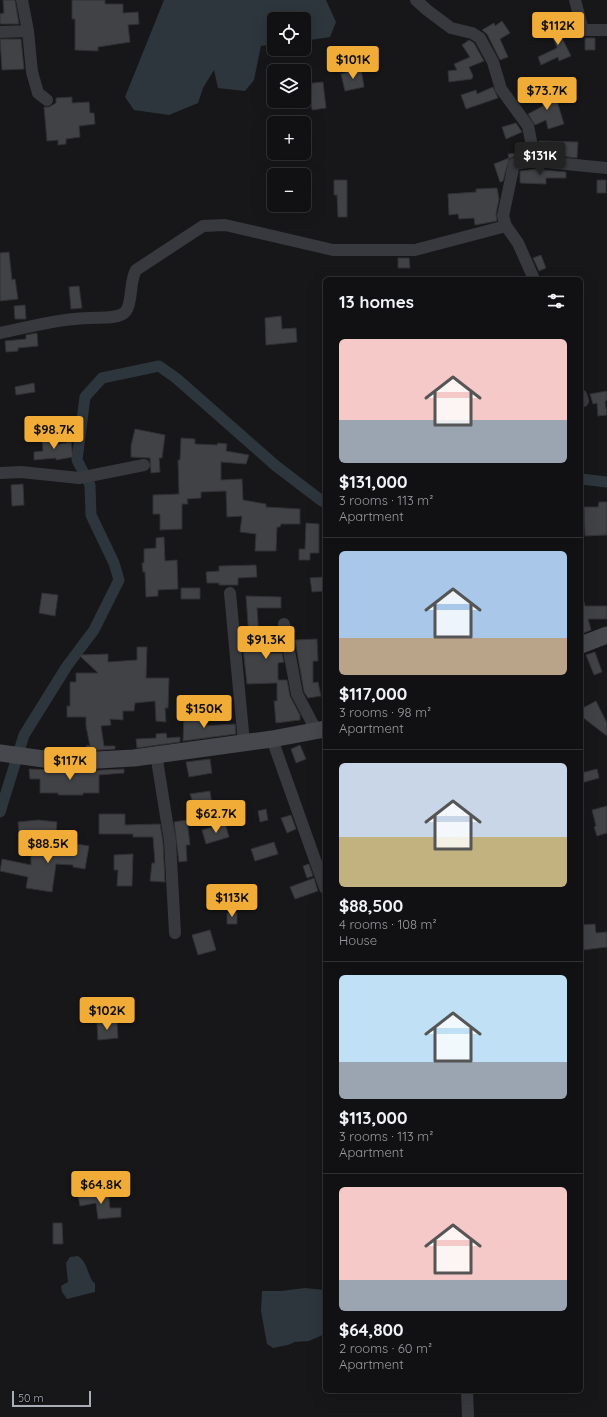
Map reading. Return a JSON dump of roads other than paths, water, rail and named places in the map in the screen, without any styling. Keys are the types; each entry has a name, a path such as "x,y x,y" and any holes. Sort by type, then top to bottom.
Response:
{"street":[{"path":"22,0 28,32 32,72 38,93 47,100"},
{"path":"416,0 426,10 451,28 472,33 480,38 493,62 501,89 528,126 535,161"},
{"path":"575,0 583,30 607,30"},
{"path":"0,32 28,32"},
{"path":"533,277 518,243 506,226 504,216 514,164 535,161 607,168"},
{"path":"0,333 68,319 117,316 125,312 128,305 132,277 136,270 203,226 225,225 333,250 415,250 506,226"},
{"path":"0,473 21,472 79,478 144,465"},
{"path":"230,593 244,743"},
{"path":"0,752 51,760 79,761 134,758 272,739 320,729 297,694 284,624"},
{"path":"583,644 607,635"},
{"path":"272,739 323,882"},
{"path":"156,754 170,841 175,932"},
{"path":"467,1393 468,1417"}],"waterway":[{"path":"0,812 24,735 67,666 94,630 119,580 114,563 91,515 90,485 77,460 85,397 102,378 159,366 176,378 276,466 323,501"},
{"path":"583,479 607,482"}]}
